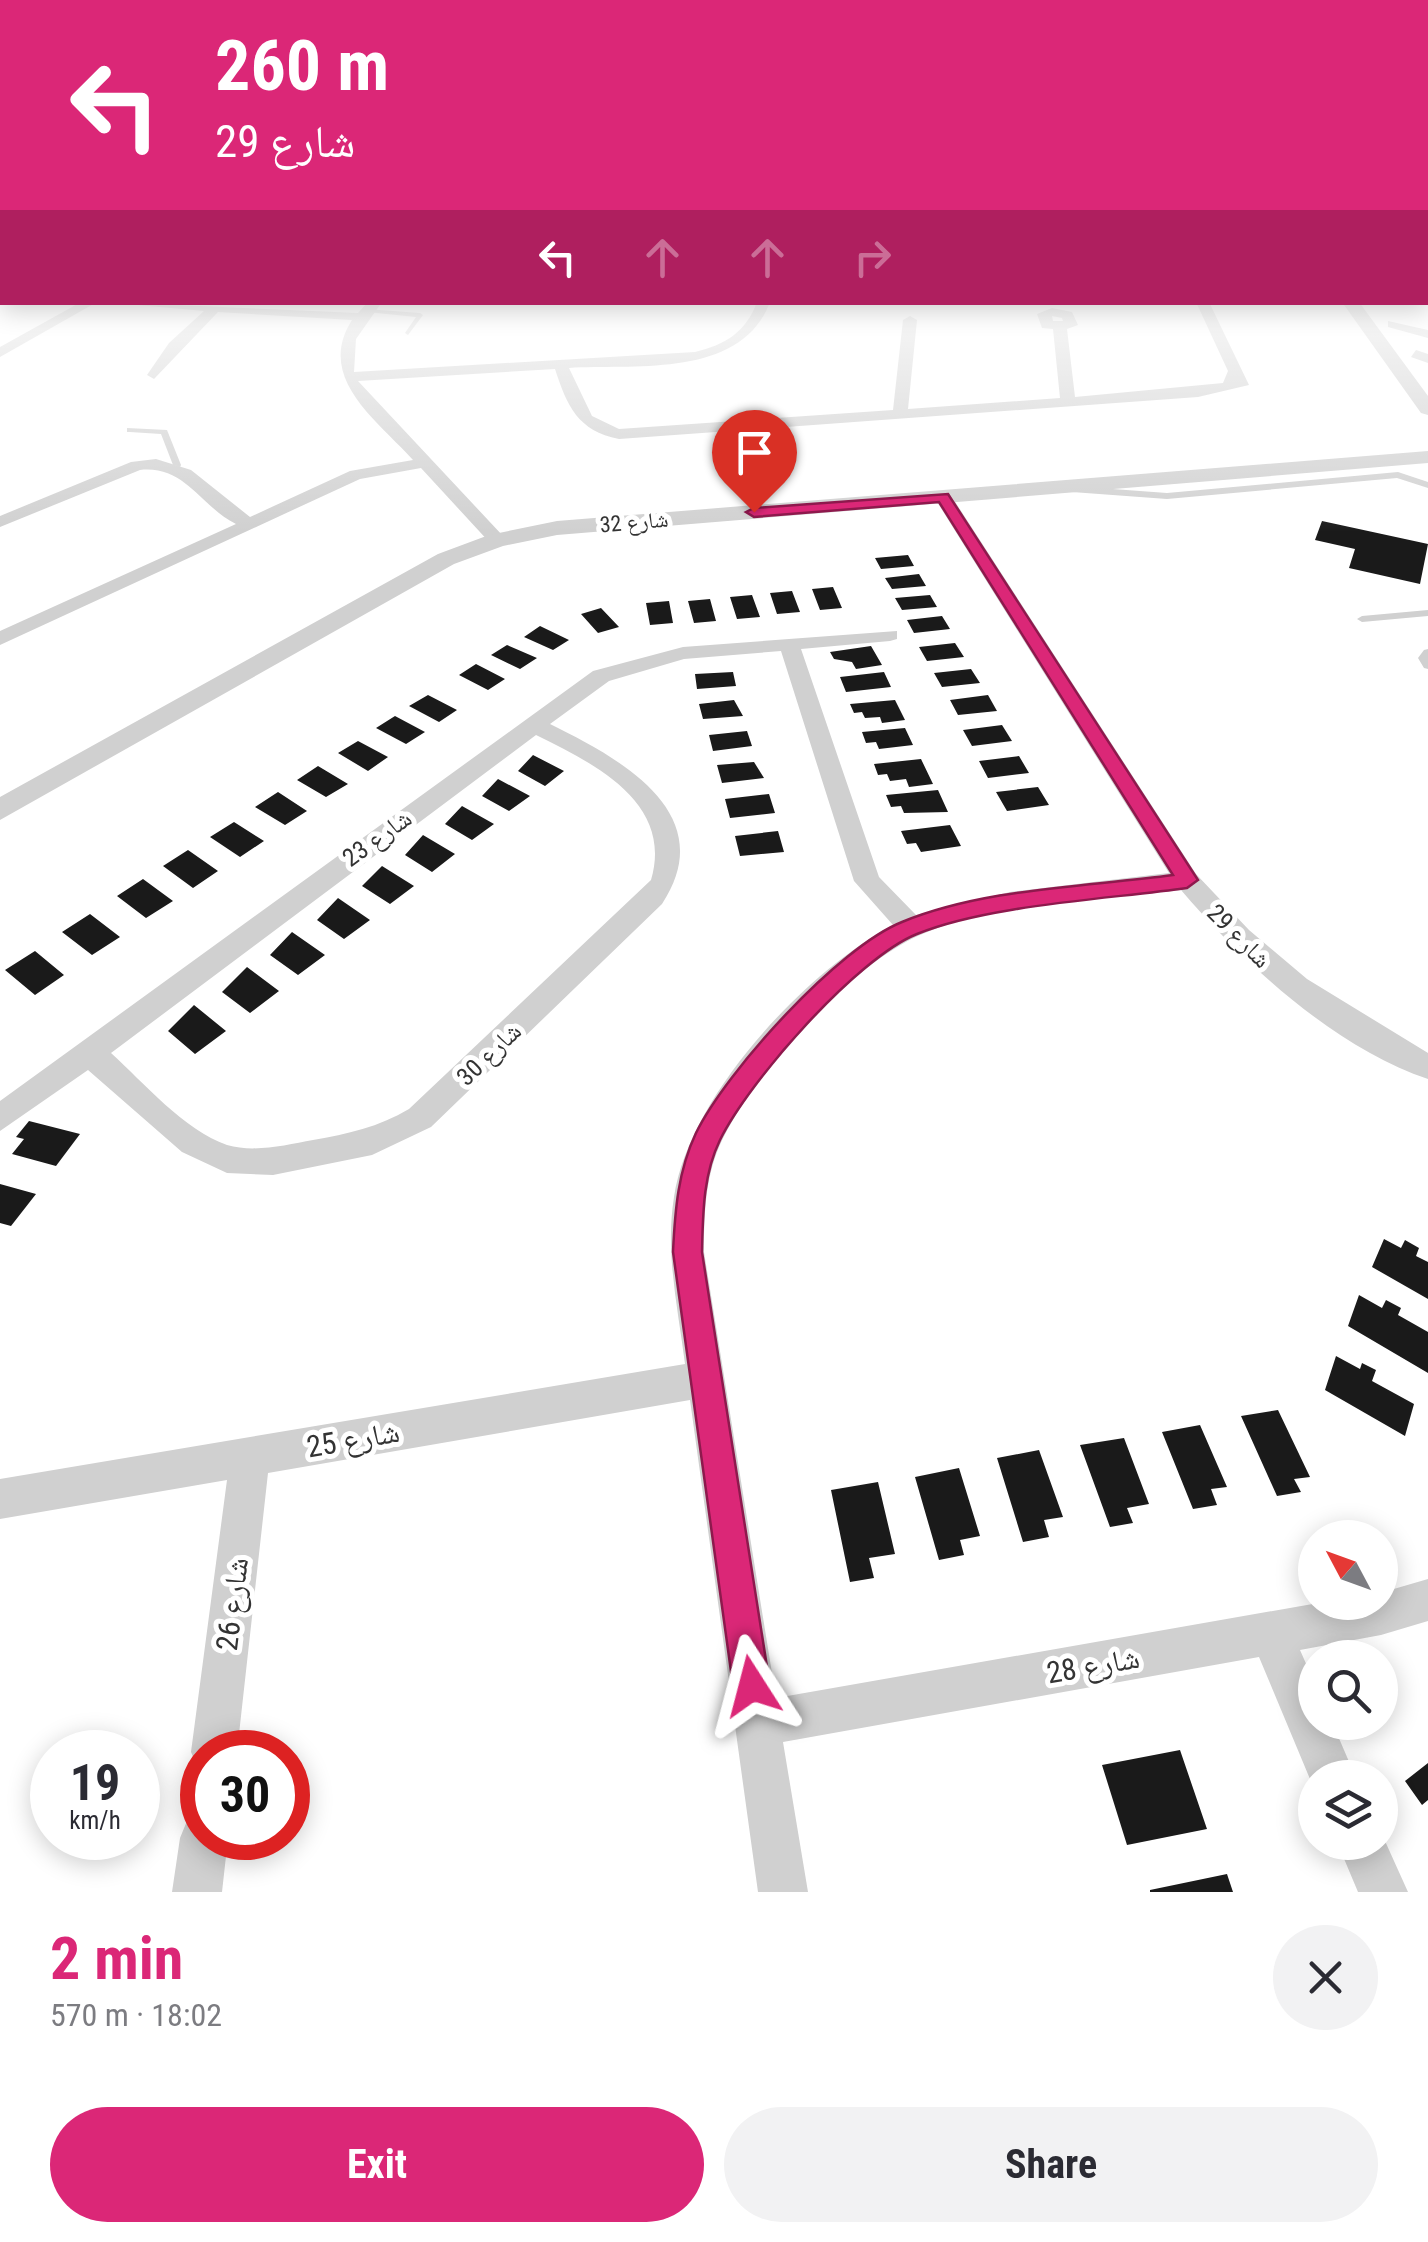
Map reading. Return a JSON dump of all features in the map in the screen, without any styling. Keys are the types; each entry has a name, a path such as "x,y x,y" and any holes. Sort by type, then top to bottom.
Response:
{"street":[{"path":"154,376 169,355"},
{"path":"346,355 350,380 497,540"},
{"path":"350,380 691,355"},
{"path":"900,414 907,355"},
{"path":"1065,355 1068,402"},
{"path":"561,365 588,425 602,432 1234,390 1242,382 1229,355"},
{"path":"1388,355 1428,409"},
{"path":"1422,356 1428,369"},
{"path":"1067,366 1088,401"},
{"path":"905,376 918,412"},
{"name":"شارع 32","path":"0,810 446,560 497,540 557,528 1428,458"},
{"path":"0,639 373,469 420,459"},
{"path":"0,522 143,464 177,465 221,510 250,524"},
{"name":"شارع 29","path":"943,497 1187,880 1230,933 1282,978 1348,1023 1428,1067"},
{"name":"شارع 23","path":"0,1118 87,1050 601,676 635,663 683,653 890,635"},
{"path":"789,644 867,881 911,927"},
{"name":"شارع 30","path":"87,1050 200,1147 224,1158 271,1161 356,1146 396,1134 420,1118 652,897 670,870 669,842 631,781 532,724"},
{"path":"783,1892 706,1379 687,1220 690,1189 708,1136 735,1095 800,1016 876,944 911,927 988,907 1187,880"},
{"name":"شارع 25","path":"0,1499 706,1379"},
{"name":"شارع 26","path":"217,1730 250,1456"},
{"name":"شارع 28","path":"757,1724 1381,1614 1428,1600"},
{"path":"1270,1633 1325,1760"},
{"path":"198,1892 202,1860"},
{"path":"1370,1860 1383,1892"}],"lane":[{"path":"130,430 164,432 177,465"},
{"path":"1066,488 1167,496 1398,475 1428,485"},
{"path":"1362,619 1428,613"},
{"path":"1428,652 1423,658 1428,666"}],"building":[{"path":"1322,521 1428,544 1420,584 1349,568 1355,549 1315,540"},
{"path":"908,555 914,566 881,569 875,558"},
{"path":"919,574 926,586 892,589 885,578"},
{"path":"833,587 842,608 820,610 812,589"},
{"path":"792,591 800,612 777,614 770,593"},
{"path":"752,595 760,617 737,619 730,597"},
{"path":"930,595 937,607 902,610 895,598"},
{"path":"710,599 716,621 694,623 688,601"},
{"path":"669,601 673,623 650,625 646,603"},
{"path":"601,608 619,627 598,633 581,614"},
{"path":"942,616 950,629 914,633 907,620"},
{"path":"540,626 569,640 553,650 524,637"},
{"path":"955,643 964,657 927,661 919,647"},
{"path":"507,645 537,658 520,669 491,655"},
{"path":"871,646 882,665 856,669 852,662 834,659 830,652"},
{"path":"476,664 505,679 488,690 459,675"},
{"path":"971,669 980,683 942,687 934,673"},
{"path":"733,672 736,686 697,689 695,674"},
{"path":"884,672 891,687 846,692 840,677"},
{"path":"428,695 457,710 439,722 409,706"},
{"path":"988,695 997,711 958,715 950,700"},
{"path":"734,700 743,716 703,719 699,704"},
{"path":"895,700 905,720 882,723 880,717 865,718 862,712 854,713 850,704"},
{"path":"395,716 425,732 406,744 376,728"},
{"path":"1002,725 1012,741 972,746 963,730"},
{"path":"905,728 913,745 879,749 876,742 866,743 862,732"},
{"path":"747,731 752,746 713,751 709,735"},
{"path":"358,741 388,757 368,771 338,753"},
{"path":"533,755 564,771 545,786 518,771"},
{"path":"1019,756 1029,773 988,778 979,761"},
{"path":"921,759 933,784 909,787 906,779 890,781 887,774 878,775 874,764"},
{"path":"754,762 764,778 722,783 717,765"},
{"path":"318,766 348,784 326,797 297,780"},
{"path":"498,779 530,796 509,811 482,796"},
{"path":"1038,787 1049,805 1007,811 996,792"},
{"path":"938,790 948,812 904,813 901,806 891,807 886,795"},
{"path":"278,792 307,811 285,825 255,807"},
{"path":"769,794 775,813 730,818 725,799"},
{"path":"462,806 494,824 472,840 445,824"},
{"path":"234,822 264,841 240,857 210,837"},
{"path":"950,825 961,846 921,852 916,843 907,844 901,831"},
{"path":"778,831 784,852 740,856 735,836"},
{"path":"423,835 455,854 432,872 405,855"},
{"path":"188,850 218,871 193,888 163,866"},
{"path":"382,866 414,886 390,904 362,886"},
{"path":"143,879 173,901 146,918 117,896"},
{"path":"338,898 370,920 344,939 317,920"},
{"path":"90,914 120,937 92,955 62,932"},
{"path":"292,932 325,955 298,975 270,955"},
{"path":"35,951 64,975 35,995 5,970"},
{"path":"247,967 279,991 250,1013 222,992"},
{"path":"194,1005 226,1031 195,1054 168,1031"},
{"path":"29,1121 80,1134 56,1166 12,1154 24,1139 16,1137"},
{"path":"0,1184 36,1194 11,1226 0,1223"},
{"path":"1384,1239 1401,1248 1405,1240 1419,1248 1416,1256 1428,1262 1428,1299 1372,1267"},
{"path":"1359,1295 1382,1308 1386,1300 1401,1308 1398,1315 1428,1332 1428,1373 1348,1326"},
{"path":"1336,1356 1360,1369 1362,1363 1376,1370 1372,1381 1414,1404 1405,1436 1325,1390"},
{"path":"1278,1410 1310,1477 1294,1479 1301,1492 1277,1496 1241,1416"},
{"path":"1200,1425 1227,1487 1211,1489 1217,1505 1193,1509 1162,1432"},
{"path":"1124,1438 1149,1504 1127,1508 1133,1523 1110,1527 1080,1445"},
{"path":"1039,1450 1063,1517 1044,1520 1049,1537 1023,1542 997,1458"},
{"path":"959,1468 980,1536 960,1540 964,1555 939,1560 915,1477"},
{"path":"878,1482 895,1554 869,1558 874,1578 850,1582 831,1490"},
{"path":"1180,1750 1207,1829 1127,1845 1102,1765"},
{"path":"1428,1763 1428,1800 1422,1805 1405,1781"},
{"path":"1227,1874 1233,1892 1150,1892 1150,1890"}],"route":[{"path":"752,1686 688,1252 690,1189 708,1136 735,1095 800,1016 876,944 911,927 963,912 1187,880 943,497 754,512"}]}
